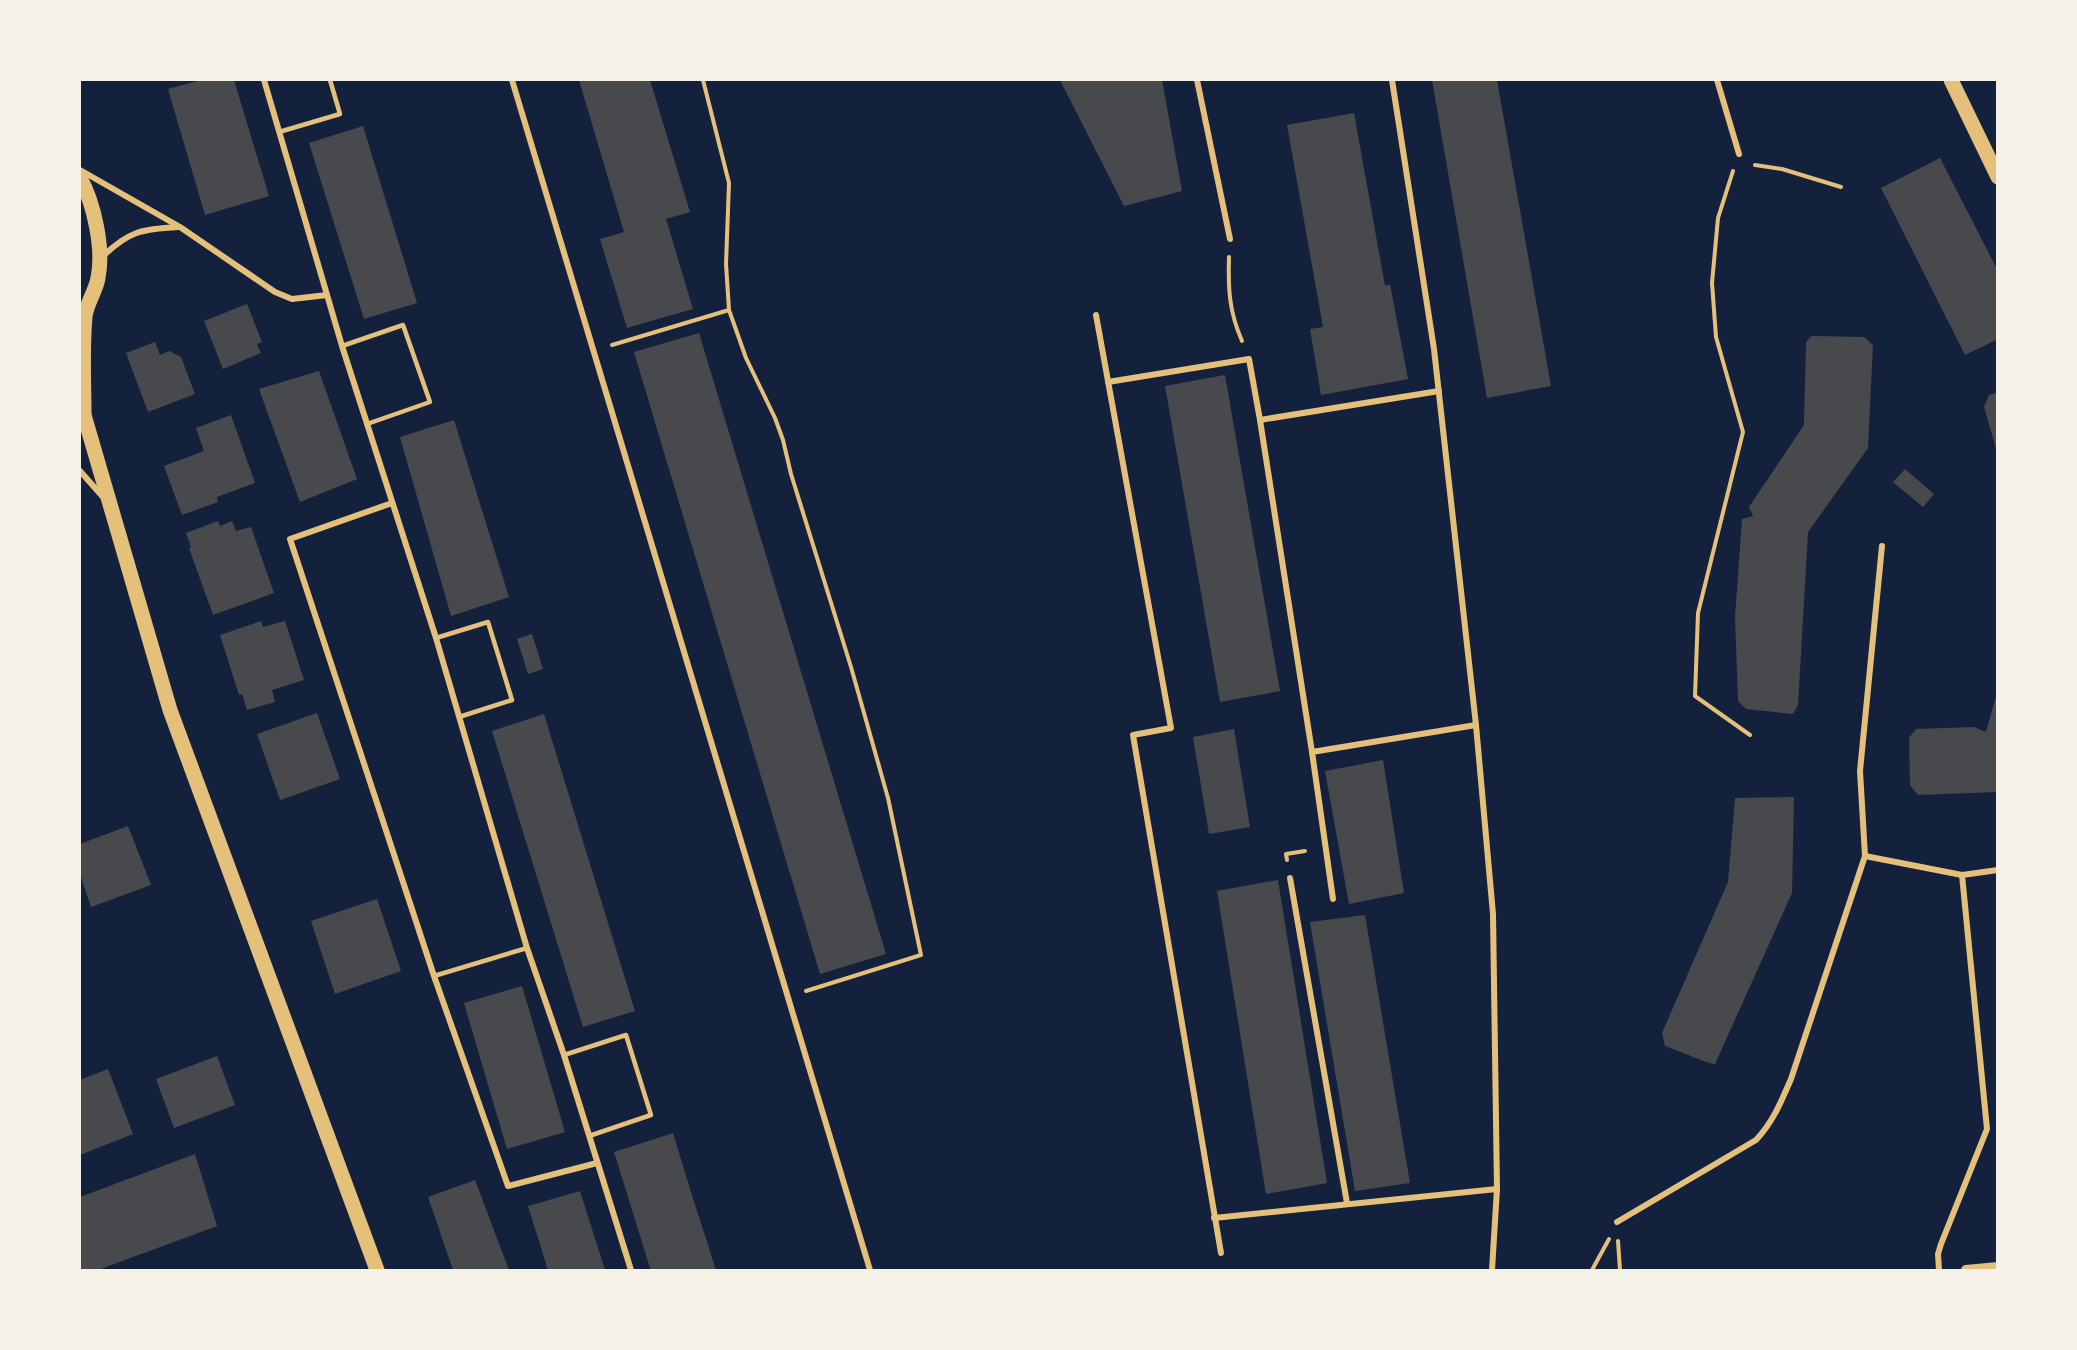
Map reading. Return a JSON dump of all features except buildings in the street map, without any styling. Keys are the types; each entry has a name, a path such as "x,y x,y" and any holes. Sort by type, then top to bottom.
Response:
{"main road":[{"path":"1951,80 1998,177"},
{"path":"80,178 93,213 99,260 99,277 82,316 82,411 170,710 377,1270"}],"street":[{"path":"264,80 342,346 436,638 527,948 564,1055 631,1270"},
{"path":"513,80 870,1270"},
{"path":"1197,80 1230,239"},
{"path":"1392,80 1439,391 1476,725 1493,914 1497,1189 1492,1270"},
{"path":"1717,80 1739,154"},
{"path":"80,170 180,227 275,292 292,299 327,295"},
{"path":"99,260 116,244 147,228 180,227"},
{"path":"1096,315 1172,728 1133,735 1221,1253"},
{"path":"1108,382 1249,359 1312,752 1333,899"},
{"path":"1260,420 1439,391"},
{"path":"80,471 110,505"},
{"path":"392,503 291,539 434,976 508,1186 597,1163"},
{"path":"1617,1222 1756,1140 1776,1115 1791,1079 1865,856 1860,771 1882,546"},
{"path":"1312,752 1476,725"},
{"path":"1865,856 1962,875 1998,870"},
{"path":"1939,1270 1938,1254 1941,1244 1988,1130 1962,875"},
{"path":"1290,878 1347,1203"},
{"path":"1214,1218 1497,1189"},
{"path":"1966,1270 1998,1267"}],"lane":[{"path":"279,132 340,114 330,80"},
{"path":"342,346 404,325 430,402 367,424"},
{"path":"436,638 488,622 513,700 459,717"},
{"path":"434,976 527,948"},
{"path":"564,1055 626,1035 651,1115 589,1136"}],"path":[{"path":"703,80 729,183 726,264 729,310 746,358 783,440 791,474 888,798 921,955 788,997"},
{"path":"1750,735 1695,696 1698,613 1743,432 1716,337 1712,283 1718,218 1739,154 1757,166 1782,169 1841,187"},
{"path":"1230,239 1228,290 1233,320"},
{"path":"594,351 729,310"},
{"path":"1592,1270 1617,1222"},
{"path":"1617,1222 1620,1270"}]}
